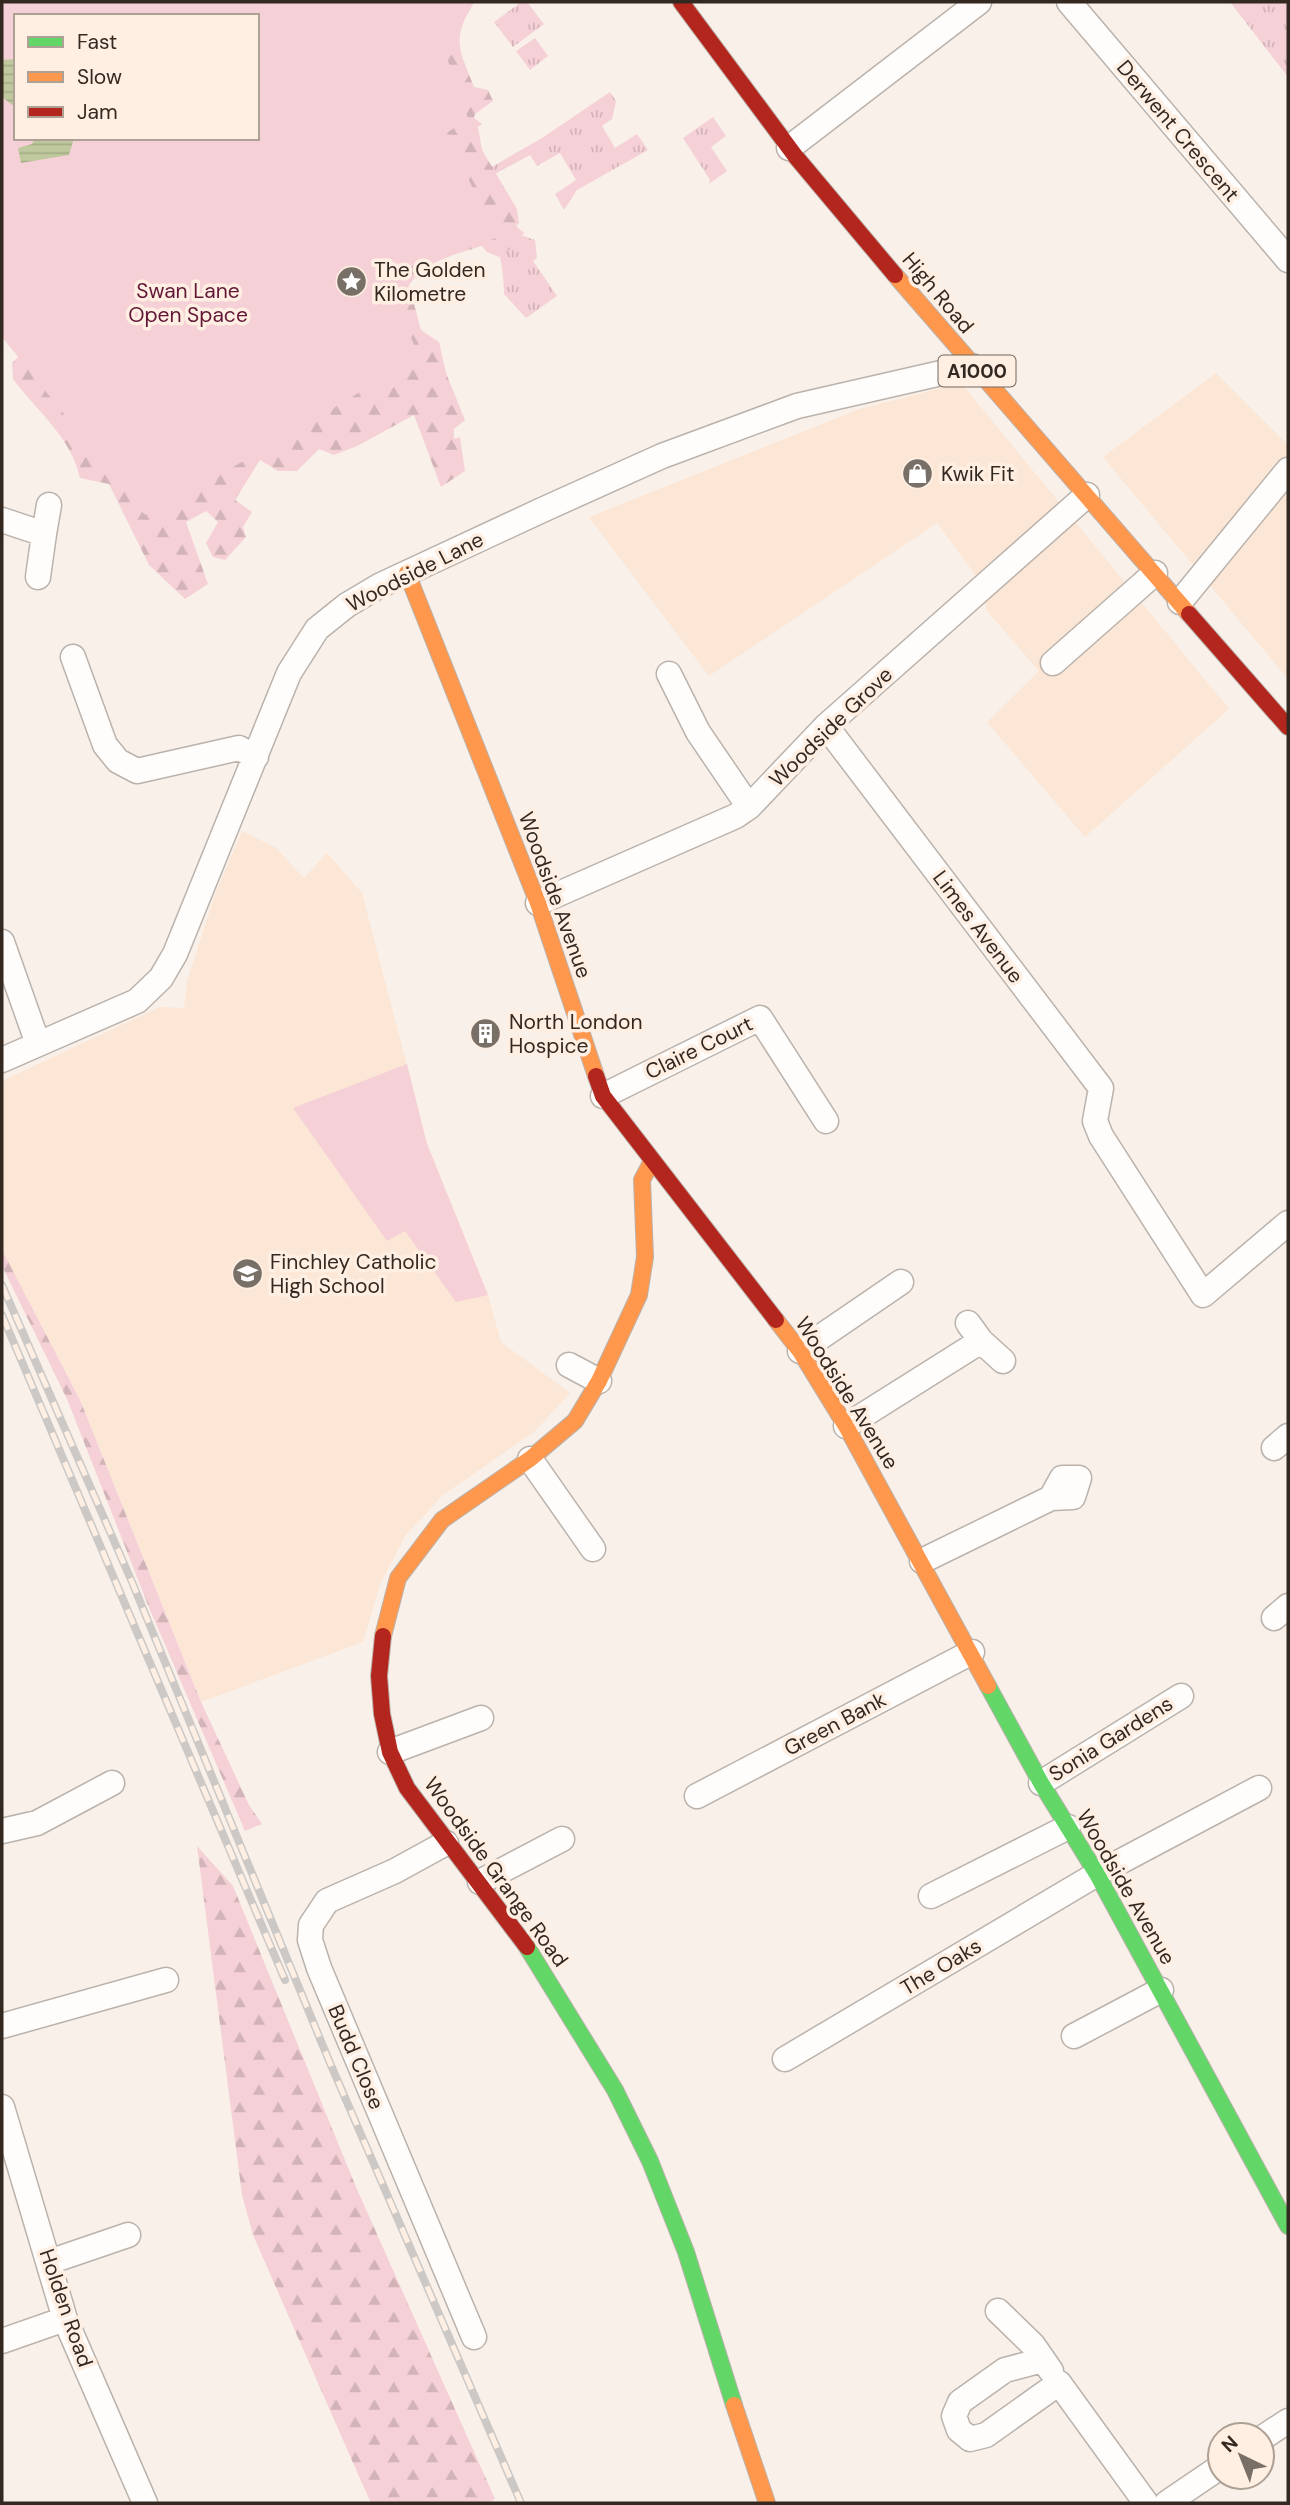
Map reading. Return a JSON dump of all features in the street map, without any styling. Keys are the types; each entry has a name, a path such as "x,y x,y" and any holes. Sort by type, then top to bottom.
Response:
{"street":[{"name":"High Road","path":"681,2 789,148 972,366 1288,727"},
{"path":"789,148 979,2"},
{"name":"Derwent Crescent","path":"1069,2 1288,260"},
{"name":"Woodside Lane","path":"38,1044 137,1001 162,978 175,954 289,673 317,629 347,605 407,573 662,456 797,406 972,366"},
{"path":"1180,602 1288,470"},
{"name":"Woodside Grove","path":"538,903 736,816 749,807 826,726 1087,495"},
{"path":"38,578 49,505"},
{"path":"2,520 44,534"},
{"name":"Woodside Avenue","path":"407,573 538,903 603,1096 800,1351 846,1426 972,1652 1041,1783 1097,1874 1288,2226"},
{"path":"1053,663 1155,573"},
{"path":"74,657 105,745 118,761 127,766 137,771 239,748 256,757"},
{"path":"669,674 698,732 749,807"},
{"name":"Limes Avenue","path":"826,726 1101,1088 1096,1121 1101,1136 1203,1295 1288,1223"},
{"path":"2,942 38,1044 2,1060"},
{"name":"Claire Court","path":"603,1096 760,1018 826,1121"},
{"name":"Woodside Grange Road","path":"652,1161 642,1180 645,1257 639,1295 622,1337 575,1420 530,1459 442,1520 398,1578 386,1621 379,1676 382,1714 390,1752 407,1788 446,1843 480,1882 575,2019 615,2090 650,2161 686,2252 754,2471 767,2503"},
{"path":"800,1351 901,1282"},
{"path":"846,1426 975,1332 1003,1361"},
{"path":"569,1365 599,1381"},
{"path":"530,1459 593,1549"},
{"path":"922,1561 1051,1498"},
{"name":"Green Bank","path":"697,1796 972,1652"},
{"name":"Sonia Gardens","path":"1041,1783 1181,1696"},
{"path":"390,1752 481,1718"},
{"path":"2,1831 37,1823 112,1783"},
{"name":"The Oaks","path":"785,2059 1097,1874 1259,1788"},
{"path":"931,1896 1068,1827"},
{"path":"480,1882 562,1839"},
{"name":"Budd Close","path":"446,1843 395,1871 327,1901 311,1925 310,1940 318,1968 474,2337"},
{"path":"2,2026 166,1980"},
{"path":"1074,2036 1161,1990"},
{"name":"Holden Road","path":"2,2108 65,2319 145,2503"},
{"path":"49,2262 128,2235"},
{"path":"998,2311 1032,2345 1146,2503"},
{"path":"2,2342 65,2319"},
{"path":"1043,2360 1005,2370 961,2402 954,2416 959,2430 970,2439 986,2435 1059,2383"},
{"path":"1167,2503 1206,2477"}],"shaded area":[{"path":"14,59 14,106 2,97 2,60"},
{"path":"34,140 73,140 69,155 21,163 18,148 32,144"},
{"path":"1216,373 1288,445 1288,679 1103,457"},
{"path":"961,383 1229,709 1085,837 987,722 1039,671 987,611 979,580 937,523 709,676 589,517 860,409"},
{"name":"Finchley Catholic High School","path":"242,831 276,848 304,878 327,853 362,893 427,1143 488,1295 501,1342 570,1393 535,1431 443,1495 405,1536 380,1584 363,1642 201,1702 80,1400 3,1253 2,1081 160,1007 184,1008 187,981 216,892"}],"green space":[{"name":"Swan Lane Open Space","path":"2,2 474,2 459,28 441,41 468,118 447,133 496,238 384,275 419,356 273,445 145,515 2,337"},
{"name":"Swan Lane Open Space","path":"252,2 474,2 462,26 461,53 474,87 488,90 493,101 475,114 474,118 482,124 478,127 482,150 517,209 519,223 516,226 524,233 499,257 487,252 482,246 462,252 432,264 409,285 421,330 439,342 446,373 465,420 454,429 454,439 460,437 465,471 441,487 414,415 357,446 334,455 319,449 297,471 278,471 260,460 235,500 252,512 243,527 246,537 225,560 213,557 206,543 218,522 206,511 186,522 208,584 185,599 149,565 109,484 80,478 76,464 61,437 13,379 12,363 39,337 2,202 262,389 259,14 256,14"},
{"path":"521,2 527,2 544,24 513,47 494,22"},
{"path":"1230,2 1288,2 1288,77"},
{"path":"535,38 548,56 530,70 516,51"},
{"path":"610,92 616,101 612,119 602,126 615,148 637,134 648,150 577,190 564,210 555,194 576,180 560,153 537,166 530,155 495,174 518,234 535,240 537,258 533,261 557,296 526,318 504,294 498,248 469,180 542,138"},
{"path":"713,117 726,136 711,147 727,171 709,184 710,180 683,138"},
{"path":"407,1064 427,1144 488,1295 456,1302 405,1231 387,1241 293,1108"},
{"path":"2,1250 80,1400 201,1702 249,1805 262,1824 245,1831 148,1605 67,1399 2,1266"},
{"path":"197,1846 233,1886 356,2187 495,2499 489,2503 371,2503 361,2481 253,2235 242,2195"}],"railway":[{"path":"2,1285 132,1582 330,2063 521,2503"},
{"path":"2,1315 285,1980"}],"traffic: fast":[{"path":"988,1686 1041,1783 1097,1874 1288,2226"},
{"path":"527,1947 615,2090 650,2161 686,2252 734,2405"}],"traffic: slow":[{"path":"895,275 1189,614"},
{"path":"407,573 538,903 596,1076"},
{"path":"383,1636 398,1578 442,1520 530,1459 575,1421 599,1381 639,1295 645,1257 642,1180 652,1161"},
{"path":"776,1320 800,1351 846,1426 988,1686"},
{"path":"734,2405 767,2503"}],"traffic: jam":[{"path":"681,2 796,157 895,275"},
{"path":"1189,614 1288,727"},
{"path":"596,1076 603,1096 776,1320"},
{"path":"383,1636 379,1676 382,1714 390,1752 407,1788 527,1947"}],"place":[{"name":"The Golden Kilometre","path":"351,282"},
{"name":"Kwik Fit","path":"918,474"},
{"name":"North London Hospice","path":"486,1034"},
{"name":"Finchley Catholic High School","path":"247,1274"}]}
